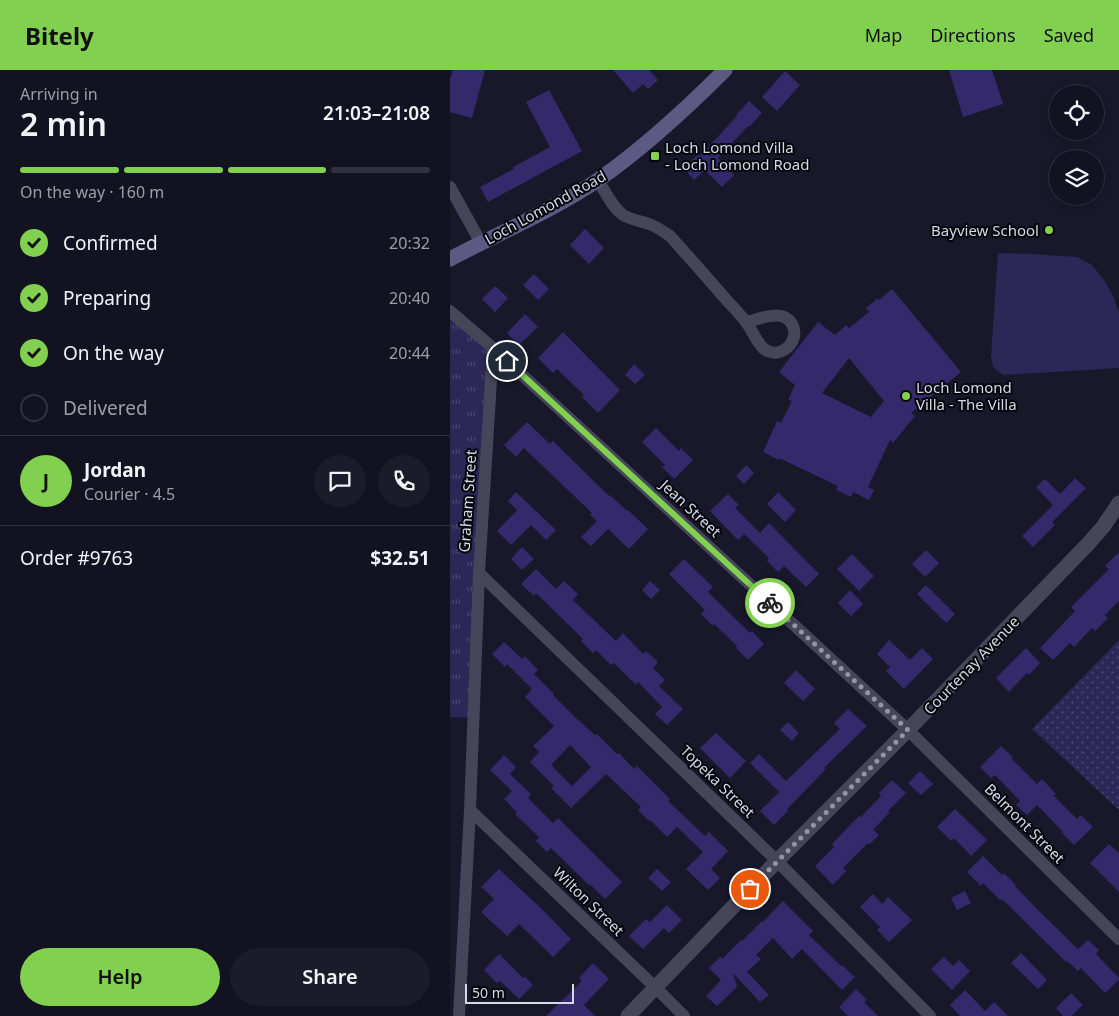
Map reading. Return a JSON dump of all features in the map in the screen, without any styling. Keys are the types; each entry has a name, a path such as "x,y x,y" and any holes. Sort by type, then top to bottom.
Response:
{"main road":[{"name":"Loch Lomond Road","path":"450,259 552,207 598,180 645,145 725,70"}],"street":[{"path":"598,180 622,214 628,218 661,229 670,236 746,322"},
{"path":"450,187 481,242"},
{"name":"Jean Street","path":"450,311 493,348 908,730"},
{"name":"Graham Street","path":"459,1016 470,810 479,573 493,348"},
{"name":"Courtenay Avenue","path":"628,1016 777,860 908,730 1087,545 1108,520 1119,503"},
{"name":"Topeka Street","path":"479,573 777,860 930,1016"},
{"name":"Belmont Street","path":"908,730 1119,940"},
{"name":"Wilton Street","path":"470,810 684,1016"}],"green space":[{"path":"998,253 1077,257 1092,265 1104,280 1113,296 1119,313 1119,368 1003,375 993,367 991,357"},
{"path":"450,311 493,348 474,718 450,717"},
{"path":"1119,640 1119,810 1032,729"}],"building":[{"path":"453,70 485,70 472,118 450,112 450,79"},
{"path":"613,70 649,70 658,80 648,89 643,84 633,93"},
{"path":"949,70 992,70 1003,104 963,117"},
{"path":"785,71 800,85 777,111 762,97"},
{"path":"549,90 582,151 488,202 480,187 550,147 526,102"},
{"path":"749,101 762,113 718,158 734,175 722,187 705,170 694,180 683,168 699,154 700,156"},
{"path":"585,229 604,248 589,264 570,245"},
{"path":"534,274 549,289 538,300 523,285"},
{"path":"495,286 508,298 495,312 482,299"},
{"name":"Loch Lomond Villa - The Villa","path":"892,289 961,372 911,413 915,416 893,443 890,440 868,487 874,490 869,500 853,492 851,497 836,490 838,486 763,452 777,421 781,423 792,401 788,400 795,385 779,372 818,322 835,335 846,325 849,328 869,312 866,308 878,298 879,300","holes":["849,358 884,401 871,417 822,393"]},
{"path":"525,314 538,327 519,345 507,333"},
{"path":"563,332 620,390 598,413 582,397 584,395 557,369 553,373 538,358"},
{"path":"634,364 645,375 635,384 625,375"},
{"path":"527,422 550,444 553,441 609,496 628,510 648,529 629,549 608,529 591,546 581,537 597,521 590,515 592,513 524,448 516,457 504,445"},
{"path":"656,428 679,451 681,448 693,460 674,479 662,467 665,465 642,442"},
{"path":"746,465 754,473 744,484 736,476"},
{"path":"1075,478 1086,488 1052,522 1055,525 1033,547 1022,536 1053,505 1036,487 1045,479 1060,494"},
{"path":"516,492 556,530 546,540 531,525 511,545 497,531 517,510 508,501"},
{"path":"778,492 796,510 785,522 767,504"},
{"path":"728,494 739,505 735,508 760,533 769,523 819,574 806,587 784,566 778,572 767,561 769,558 744,534 738,540 710,511"},
{"path":"522,547 534,559 522,570 511,559"},
{"path":"926,550 939,563 925,577 912,564"},
{"path":"1119,552 1119,601 1105,615 1108,618 1095,631 1092,628 1074,647 1070,643 1053,660 1040,648 1075,611 1071,607 1109,569 1105,566"},
{"path":"852,554 874,576 859,591 837,569"},
{"path":"684,559 713,587 708,592 764,644 748,660 736,648 737,646 701,614 705,610 669,574"},
{"path":"536,569 556,589 564,581 578,594 573,600 616,641 623,633 643,654 646,651 658,662 653,668 665,680 659,686 683,709 667,725 655,714 662,707 638,682 636,685 614,663 611,665 596,650 593,653 581,641 583,639 536,593 534,596 521,584"},
{"path":"650,581 660,590 651,599 642,590"},
{"path":"926,585 955,614 946,623 917,594"},
{"path":"850,590 863,604 851,616 838,603"},
{"path":"889,640 910,660 922,648 933,659 904,689 886,671 890,667 877,654"},
{"path":"504,642 522,659 525,656 538,670 534,674 577,719 595,735 597,734 617,754 619,753 634,769 637,766 670,799 668,801 705,836 709,832 728,851 711,869 720,878 708,890 686,869 703,852 677,827 667,837 638,810 641,807 606,774 571,808 551,788 554,786 530,762 539,752 533,746 554,726 525,697 532,689 507,664 505,667 492,654","holes":["570,745 591,767 572,786 551,765"]},
{"path":"1026,648 1040,663 1029,675 1027,673 1009,692 996,678"},
{"path":"796,670 815,689 803,701 784,683"},
{"path":"848,709 867,726 824,768 826,769 774,825 760,811 779,792 750,763 759,754 786,781 840,729 834,723"},
{"path":"788,722 799,733 792,741 780,730"},
{"path":"716,733 746,761 730,778 700,748"},
{"path":"1001,746 1037,784 1042,779 1056,794 1054,796 1077,819 1081,815 1093,827 1074,845 1037,805 1027,815 1016,805 1020,801 995,775 991,778 980,767"},
{"path":"504,755 516,767 510,774 531,794 528,798 553,823 558,818 622,882 605,899 551,848 547,852 536,841 539,837 515,814 517,812 504,799 512,791 490,770"},
{"path":"920,771 933,784 921,795 908,783"},
{"path":"892,780 906,793 873,830 879,835 870,844 868,843 843,868 846,871 833,885 815,866 834,847 832,844 881,796 879,793"},
{"path":"955,809 987,840 971,856 954,838 951,841 937,827"},
{"path":"1109,844 1119,853 1119,892 1090,863"},
{"path":"983,856 1002,875 1004,873 1035,907 1078,949 1088,940 1099,950 1096,954 1119,980 1105,993 1081,968 1078,971 1066,962 1002,899 1000,900 983,883 981,886 967,872"},
{"path":"499,869 571,939 553,957 519,924 507,936 481,912 494,899 481,887"},
{"path":"657,869 671,882 662,891 648,878"},
{"path":"965,891 971,903 957,910 951,898"},
{"path":"873,894 882,904 888,897 912,920 889,942 877,930 880,927 860,907"},
{"path":"783,901 813,931 809,935 855,977 842,990 802,949 792,959 773,938 756,955 761,959 747,972 769,995 760,1002 733,973 737,987 717,1006 706,996 721,980 709,968 720,957 722,959 763,922"},
{"path":"667,905 682,920 669,933 664,928 643,949 629,936 646,919 650,922"},
{"path":"1021,953 1047,980 1038,989 1011,963"},
{"path":"499,954 523,978 525,977 533,985 519,999 500,981 497,983 484,970"},
{"path":"944,957 953,966 959,960 970,971 952,990 931,969"},
{"path":"593,963 609,979 584,1005 595,1016 546,1016 582,981 579,978"},
{"path":"856,989 867,1000 864,1002 878,1016 848,1016 839,1007"},
{"path":"965,990 985,1011 994,1002 1008,1016 960,1016 950,1005"},
{"path":"1071,993 1083,1005 1071,1016 1063,1016 1056,1008"}],"way so far":[{"path":"750,889 908,730 770,603"}],"place":[{"name":"Loch Lomond Villa - Loch Lomond Road","path":"655,156"},
{"name":"Bayview School","path":"1049,230"},
{"name":"Loch Lomond Villa - The Villa","path":"906,396"}],"route":[{"path":"507,361 770,603"}]}
